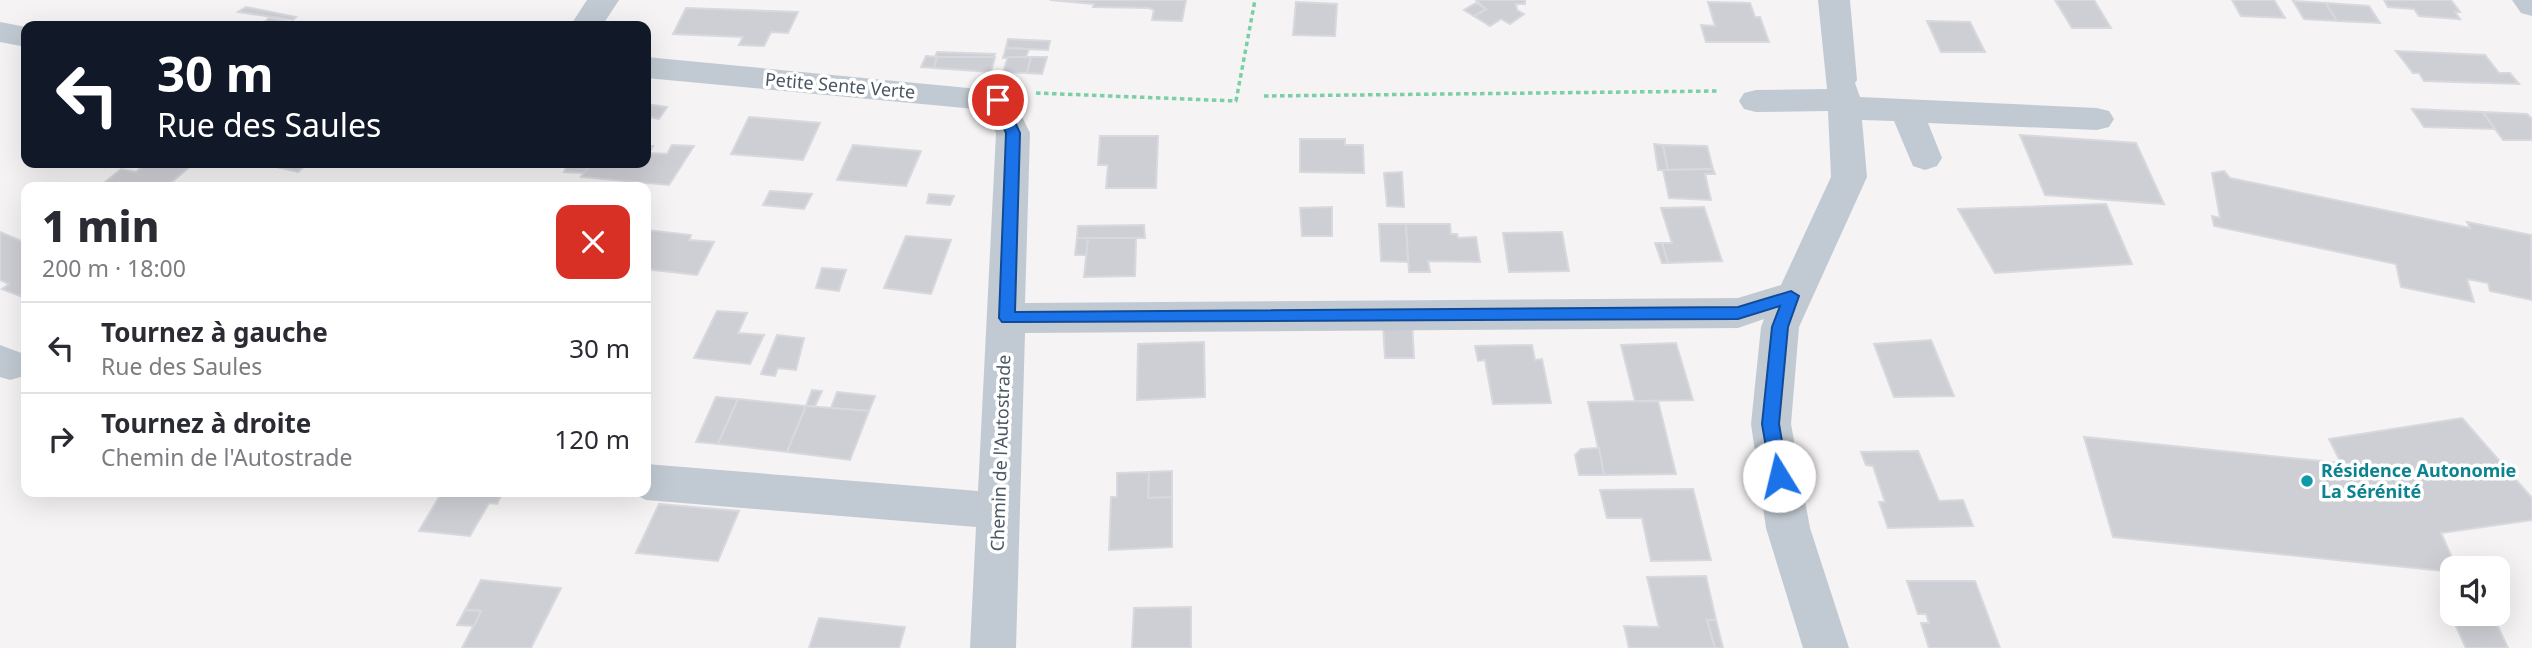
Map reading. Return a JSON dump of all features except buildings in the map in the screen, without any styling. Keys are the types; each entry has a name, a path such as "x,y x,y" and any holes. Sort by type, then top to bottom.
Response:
{"street":[{"path":"589,21 603,0"},
{"path":"1826,648 1787,528 1771,424 1780,327 1791,296 1803,280 1827,221 1849,177 1834,0"},
{"path":"2528,0 2532,6"},
{"path":"0,32 21,36"},
{"name":"Petite Sente Verte","path":"651,68 1006,116"},
{"path":"1743,96 1843,95 1907,111 2097,119"},
{"path":"1907,111 1925,158"},
{"name":"Chemin de l'Autostrade","path":"993,648 1007,318 1006,116"},
{"path":"1007,318 1738,313 1791,296"},
{"path":"651,482 999,511"}],"path":[{"path":"1006,116 1025,93 1236,101 1255,0"},
{"path":"1264,96 1743,96"}],"place":[{"name":"Résidence Autonomie La Sérénité","path":"2307,481"}],"route":[{"path":"998,100 1013,133 1007,318 1738,313 1791,296 1780,327 1771,424 1779,476"}]}
